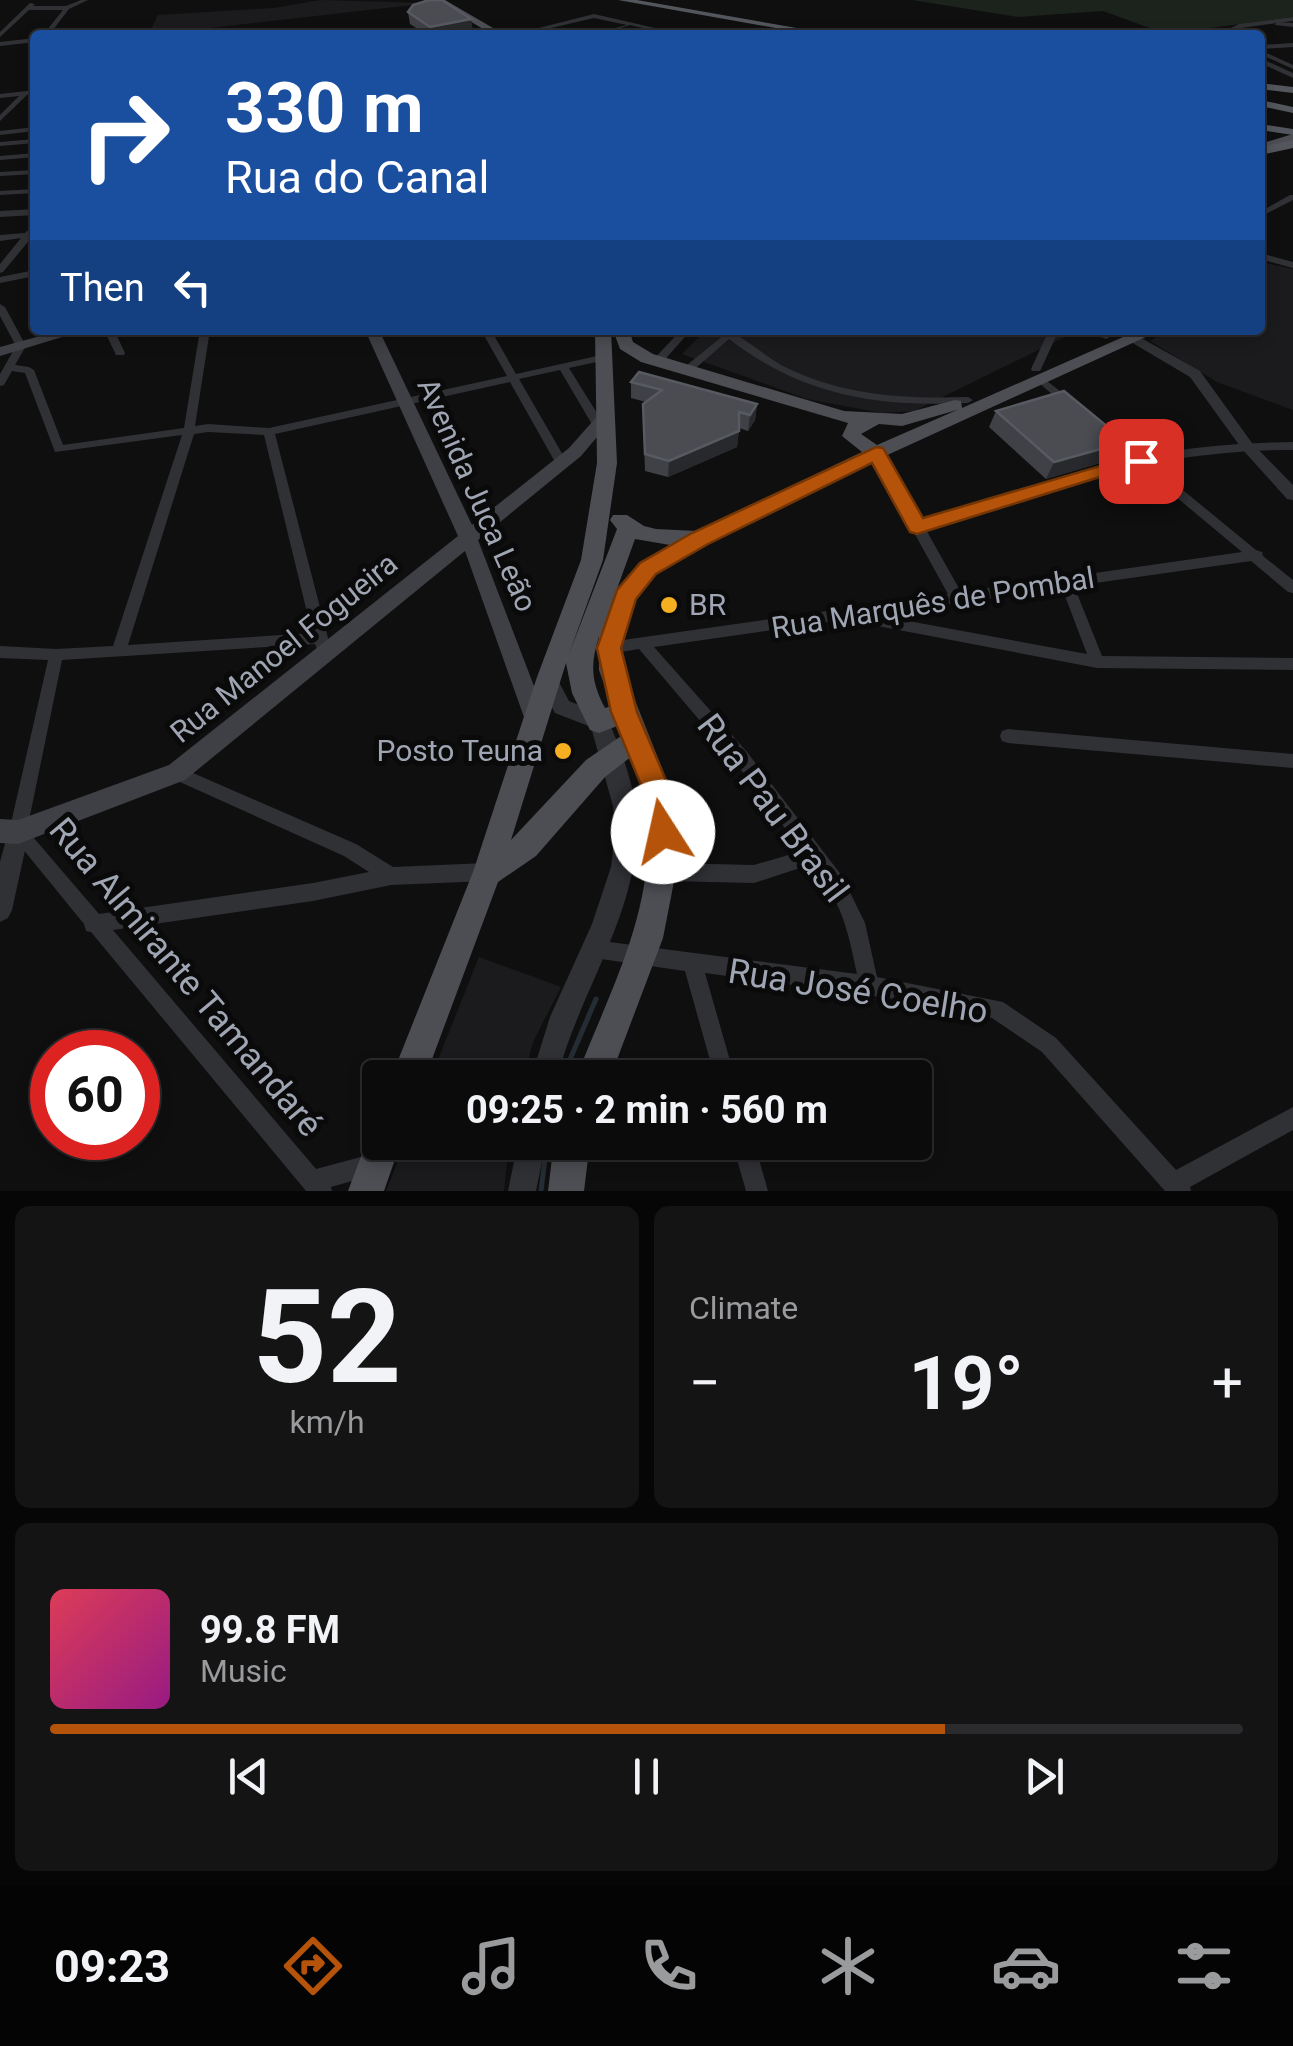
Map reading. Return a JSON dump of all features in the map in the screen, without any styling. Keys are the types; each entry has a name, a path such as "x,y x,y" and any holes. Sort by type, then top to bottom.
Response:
{"highway":[{"path":"622,0 802,30"},
{"path":"1265,85 1293,90"},
{"path":"1265,108 1293,112"},
{"path":"1265,129 1293,137"},
{"path":"1265,145 1293,137"}],"main road":[{"path":"439,0 491,30"},
{"path":"449,0 504,30"},
{"path":"0,352 60,335"},
{"name":"Avenida Juca Leão","path":"374,335 535,681"},
{"path":"415,1060 487,872 536,720 535,681 592,560 607,463 603,421 607,366 604,335"},
{"path":"623,335 626,345 652,360 800,406 877,421 898,434 887,448"},
{"path":"600,1060 641,958 666,872 657,792 624,712 609,648 616,617 636,581 648,568 700,538 1040,376 1100,335"},
{"path":"887,448 852,436 854,427 920,417 1144,335"},
{"path":"607,366 620,361 652,360"},
{"name":"Rua Manoel Fogueira","path":"9,832 177,772 322,646 470,538 562,462 603,421"},
{"path":"562,462 607,463"},
{"path":"604,496 628,528 646,534 700,538"},
{"path":"624,712 598,722 584,693 578,664 628,528"},
{"path":"436,564 482,568"},
{"path":"487,872 511,858 608,755 637,740"},
{"path":"566,1191 570,1160"}],"street":[{"path":"0,35 36,0"},
{"path":"29,8 67,8 86,0"},
{"path":"50,30 67,8"},
{"path":"544,30 591,16 660,30"},
{"path":"613,30 665,19"},
{"path":"1251,30 1293,22"},
{"path":"1231,30 1293,22"},
{"path":"556,28 566,30"},
{"path":"0,44 30,41"},
{"path":"1265,48 1291,45"},
{"path":"1265,52 1293,67"},
{"path":"1265,65 1293,78"},
{"path":"0,96 30,92"},
{"path":"0,119 25,93"},
{"path":"0,133 30,130"},
{"path":"0,144 30,141"},
{"path":"0,158 30,156"},
{"path":"0,174 30,172"},
{"path":"0,193 30,190"},
{"path":"1265,211 1293,197"},
{"path":"0,214 30,212"},
{"path":"0,238 30,235"},
{"path":"0,270 30,236"},
{"path":"1265,257 1293,265"},
{"path":"0,280 30,274"},
{"path":"0,306 21,346 0,383"},
{"path":"111,335 120,353"},
{"path":"119,650 189,430 204,335"},
{"path":"489,335 562,462"},
{"path":"652,360 680,335"},
{"path":"686,370 729,335"},
{"path":"731,335 775,368 853,397 917,404 968,400"},
{"path":"1055,335 1040,376 1085,416"},
{"path":"1136,340 1195,374 1247,446 1293,495"},
{"path":"9,368 29,370 59,449 189,430 269,432 563,367 607,366"},
{"path":"563,367 603,421"},
{"path":"1099,427 1293,588"},
{"path":"0,652 56,655 322,646 269,432"},
{"path":"917,526 1141,461 1247,446 1293,446"},
{"path":"887,448 917,526 958,599"},
{"name":"Rua Marquês de Pombal","path":"609,648 1257,556"},
{"path":"1066,582 1097,662"},
{"path":"851,616 1097,662 1293,664"},
{"name":"Rua Pau Brasil","path":"644,646 742,757 836,882 856,924 869,986"},
{"path":"0,910 9,832 56,655"},
{"path":"535,681 562,707 598,722 623,800 626,833 621,868 594,949 548,1060"},
{"path":"1008,736 1293,760"},
{"path":"177,772 350,850 391,876"},
{"name":"Rua Almirante Tamandaré","path":"9,832 93,924 316,1186 374,1166"},
{"path":"666,872 754,874 814,854"},
{"path":"93,924 313,892 391,876 487,872"},
{"name":"Rua José Coelho","path":"594,949 964,1000 1020,1022 1049,1044 1178,1187"},
{"path":"693,965 719,1060"},
{"path":"1178,1187 1293,1118"},
{"path":"522,1191 528,1160"},
{"path":"748,1160 756,1191"}],"shaded area":[{"path":"320,0 430,3 192,30 150,30 158,15 274,8"},
{"path":"912,0 1293,0 1293,17 1196,30 1155,30 1103,11 1018,17"},
{"path":"1265,263 1293,269 1293,410 1217,382 1150,341 1160,335 1265,335"},
{"path":"701,335 1069,335 914,411 882,413 807,399 682,354"},
{"path":"479,957 561,987 533,1042 528,1060 438,1060"},
{"path":"398,1160 507,1160 504,1191 386,1191"}],"building":[{"path":"442,0 471,19 430,27 408,12 413,5"},
{"path":"639,372 757,404 750,415 739,412 739,431 669,461 645,454 643,404 662,390 631,382"},
{"path":"1064,391 1126,442 1054,462 996,411"}],"waterway":[{"path":"570,1060 596,999"},
{"path":"541,1191 545,1160"}],"place":[{"name":"BR","path":"669,605"},
{"name":"Posto Teuna","path":"563,751"}],"route":[{"path":"663,832 657,792 624,712 611,670 609,648 626,596 648,568 700,538 876,453 917,526 1141,461"}]}
